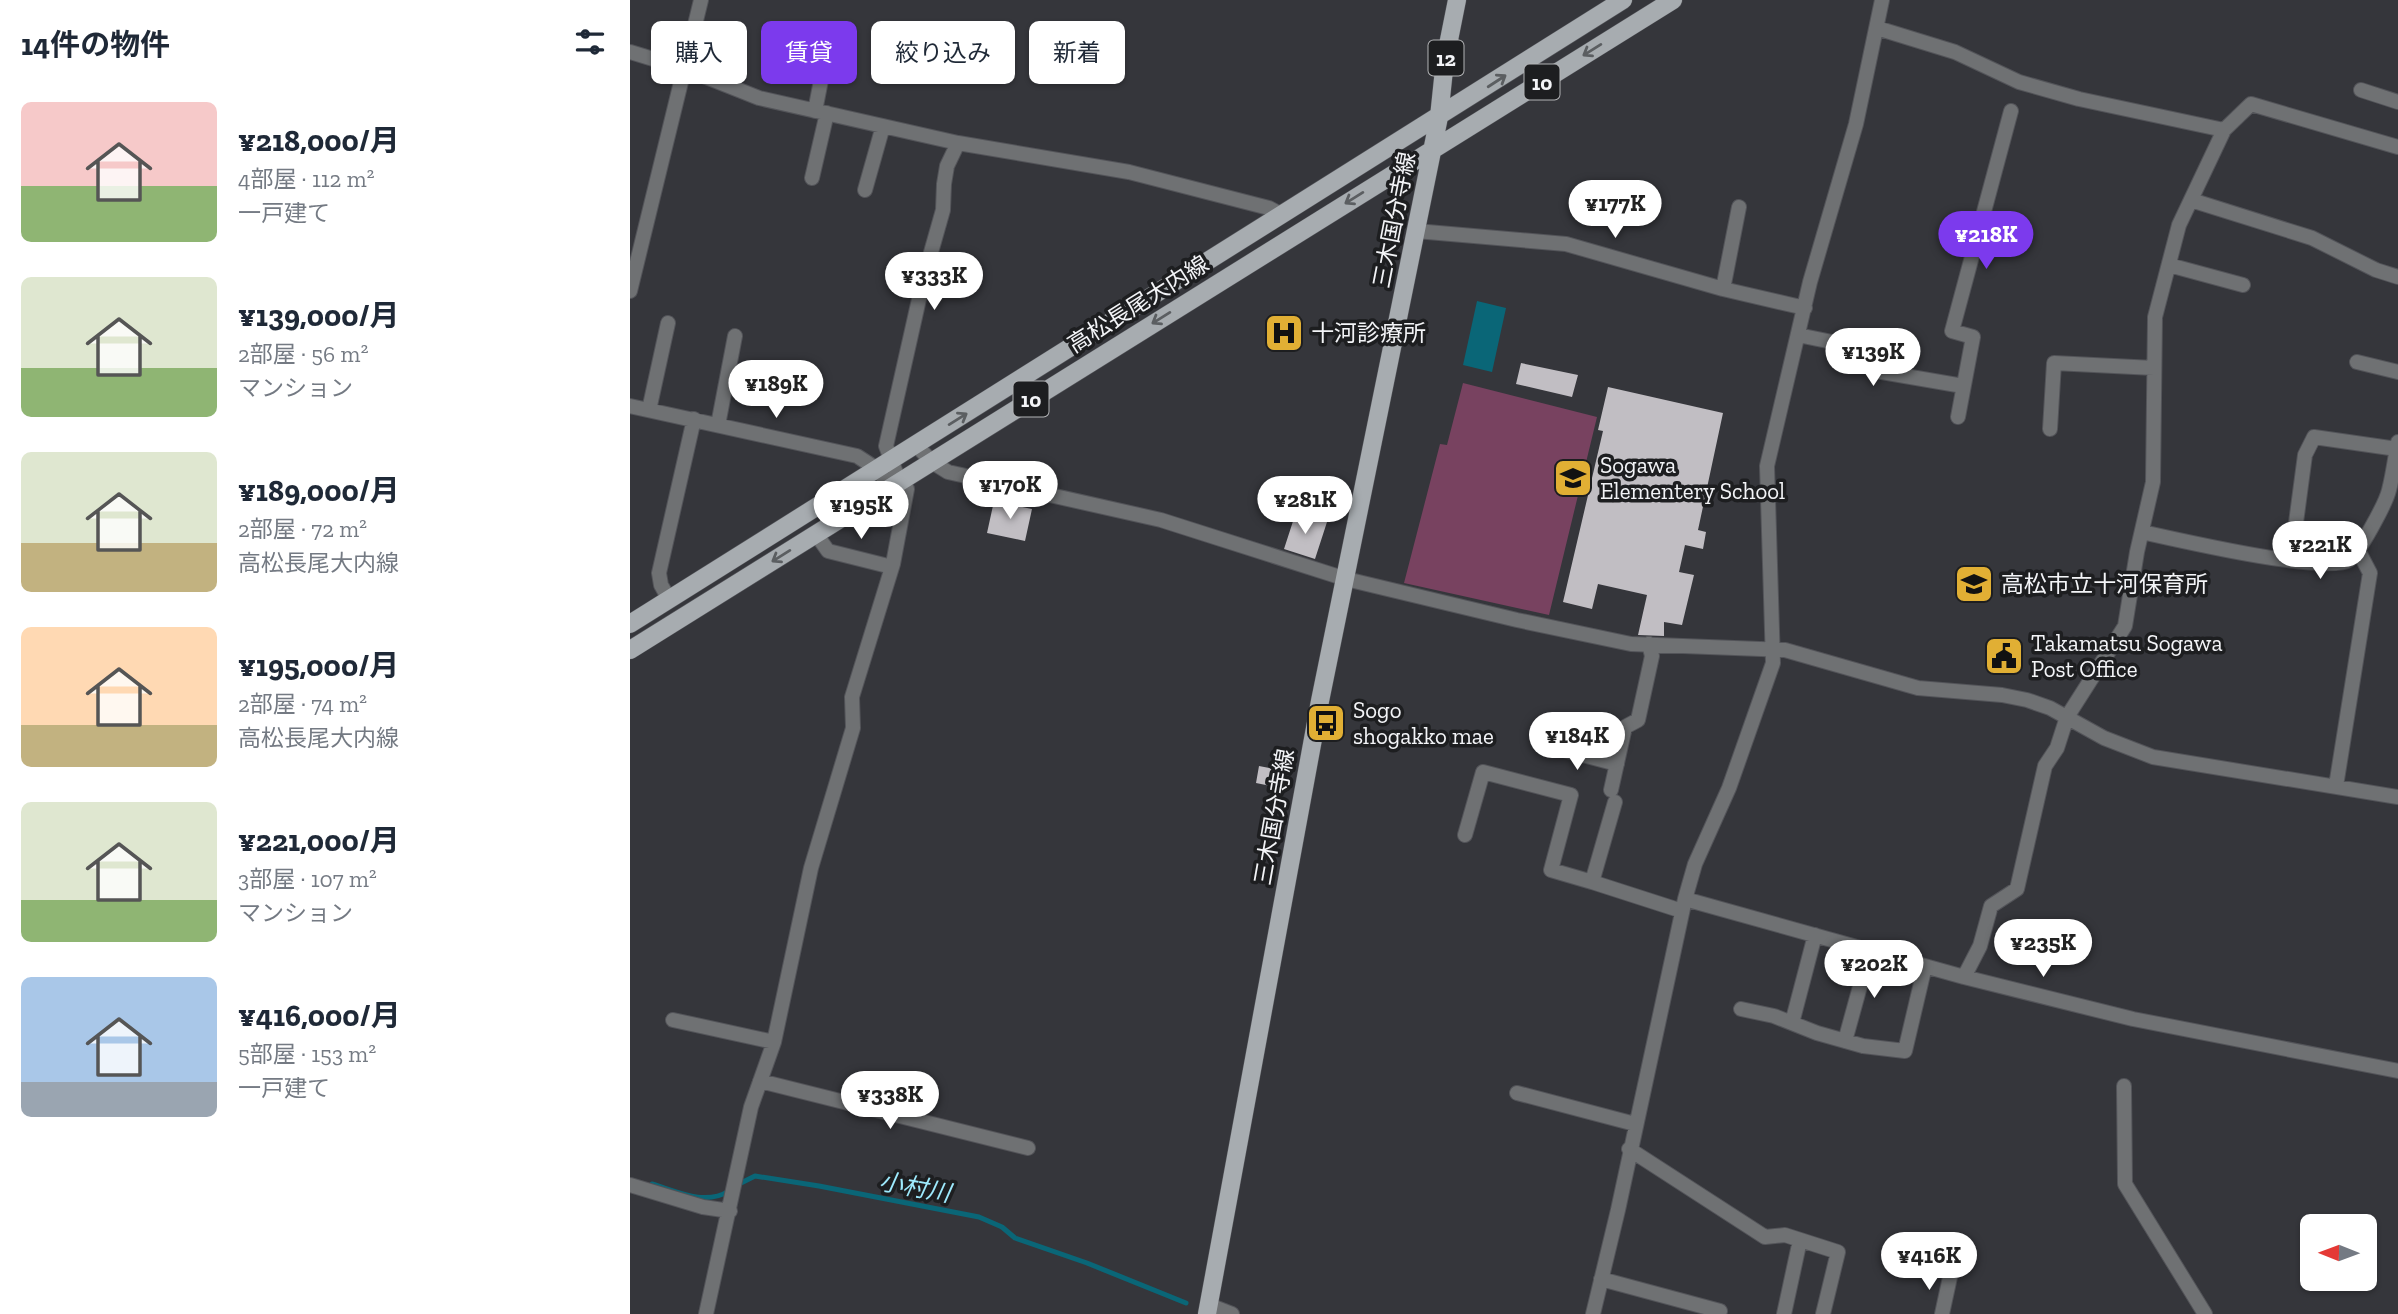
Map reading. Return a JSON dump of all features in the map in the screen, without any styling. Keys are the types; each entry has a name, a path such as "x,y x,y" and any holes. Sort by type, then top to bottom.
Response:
{"main road":[{"name":"三木国分寺線","path":"1208,1310 1318,714 1433,149 1445,60 1457,0"},
{"name":"高松長尾大内線","path":"630,624 1623,0"},
{"name":"高松長尾大内線","path":"630,650 1672,0"}],"street":[{"path":"696,21 701,0"},
{"path":"1592,1314 1618,1210 1683,905 1695,864 1729,788 1773,663 1768,466 1804,308 1856,124 1882,0"},
{"path":"1877,28 1955,52 2019,82 2079,99 2224,130"},
{"path":"630,52 651,58"},
{"path":"630,291 682,84"},
{"path":"724,84 759,98 958,143 1129,172 1269,208 1282,215"},
{"path":"812,178 823,84"},
{"path":"2361,90 2398,102"},
{"path":"1964,977 1980,946 1991,906 2017,889 2046,766 2057,748 2067,717 2125,626 2153,481 2155,317 2179,225 2224,130 2251,104 2398,147"},
{"path":"1958,418 1973,337 1952,331 2011,111"},
{"path":"865,190 883,126"},
{"path":"706,1314 751,1107 775,1042 811,868 853,728 852,697 892,567 907,489 895,484 884,465 890,420 943,210 947,166 958,143"},
{"path":"2191,200 2312,238 2376,270 2398,277"},
{"path":"1723,289 1739,207"},
{"path":"1416,231 1566,244 1723,289 1804,308"},
{"path":"2169,265 2243,285"},
{"path":"649,410 668,323"},
{"path":"1798,335 1847,345 1875,371 1963,386"},
{"path":"718,425 735,336"},
{"path":"2357,362 2398,372"},
{"path":"2050,429 2054,363 2154,368"},
{"path":"630,406 857,456 884,465"},
{"path":"669,599 661,585 659,573 694,419"},
{"path":"2142,532 2291,560 2332,565 2348,561 2358,550 2389,492 2398,445 2314,437 2305,455 2291,560"},
{"path":"916,445 932,462 948,472 1161,520 1346,579 1517,620 1631,644 1785,650 1918,688 2002,695 2027,700 2067,717 2104,738 2153,757 2398,797"},
{"path":"816,534 828,551 892,567"},
{"path":"2336,786 2370,573 2358,550"},
{"path":"1592,882 1613,796 1625,727 1638,720 1652,656 1648,644"},
{"path":"1545,746 1617,764"},
{"path":"1465,835 1483,772 1572,795 1551,870 1683,905 1815,935 1964,977 2133,1019 2398,1072"},
{"path":"1792,1023 1815,935"},
{"path":"1845,1041 1870,950"},
{"path":"1741,1009 1773,1016 1863,1046 1905,1051 1925,966"},
{"path":"673,1020 775,1042"},
{"path":"760,1081 1028,1148"},
{"path":"2124,1086 2125,1184 2205,1314"},
{"path":"1517,1093 1635,1124"},
{"path":"1629,1149 1765,1237 1784,1235 1838,1252 1823,1314"},
{"path":"630,1185 703,1207 732,1204"},
{"path":"1784,1314 1800,1240"},
{"path":"1941,1314 1950,1277"},
{"path":"1601,1279 1720,1311"},
{"path":"1208,1310 1232,1314"}],"shaded area":[{"path":"1463,383 1597,417 1549,615 1404,583 1440,444 1447,445"}],"water":[{"path":"1477,301 1506,308 1492,372 1463,365"}],"building":[{"path":"1521,363 1578,375 1572,397 1516,384"},
{"path":"1608,387 1723,413 1698,530 1706,532 1703,549 1685,545 1679,572 1694,575 1682,625 1664,622 1664,636 1638,635 1647,595 1598,584 1592,609 1563,602 1603,431 1598,430"},
{"path":"994,501 1032,509 1025,541 987,533"},
{"path":"1296,512 1327,522 1315,559 1284,549"},
{"path":"1259,766 1280,770 1276,787 1256,783"}],"waterway":[{"name":"小村川","path":"737,1185 755,1176 979,1217 1002,1227 1015,1238 1087,1263 1186,1303"},
{"name":"小村川","path":"652,1184 681,1194 701,1197 729,1191"}],"place":[{"name":"十河診療所","path":"1284,333"},
{"name":"Sogawa Elementery School","path":"1573,478"},
{"name":"高松市立十河保育所","path":"1974,584"},
{"name":"Takamatsu Sogawa Post Office","path":"2004,656"},
{"name":"Sogo shogakko mae","path":"1326,723"}]}
